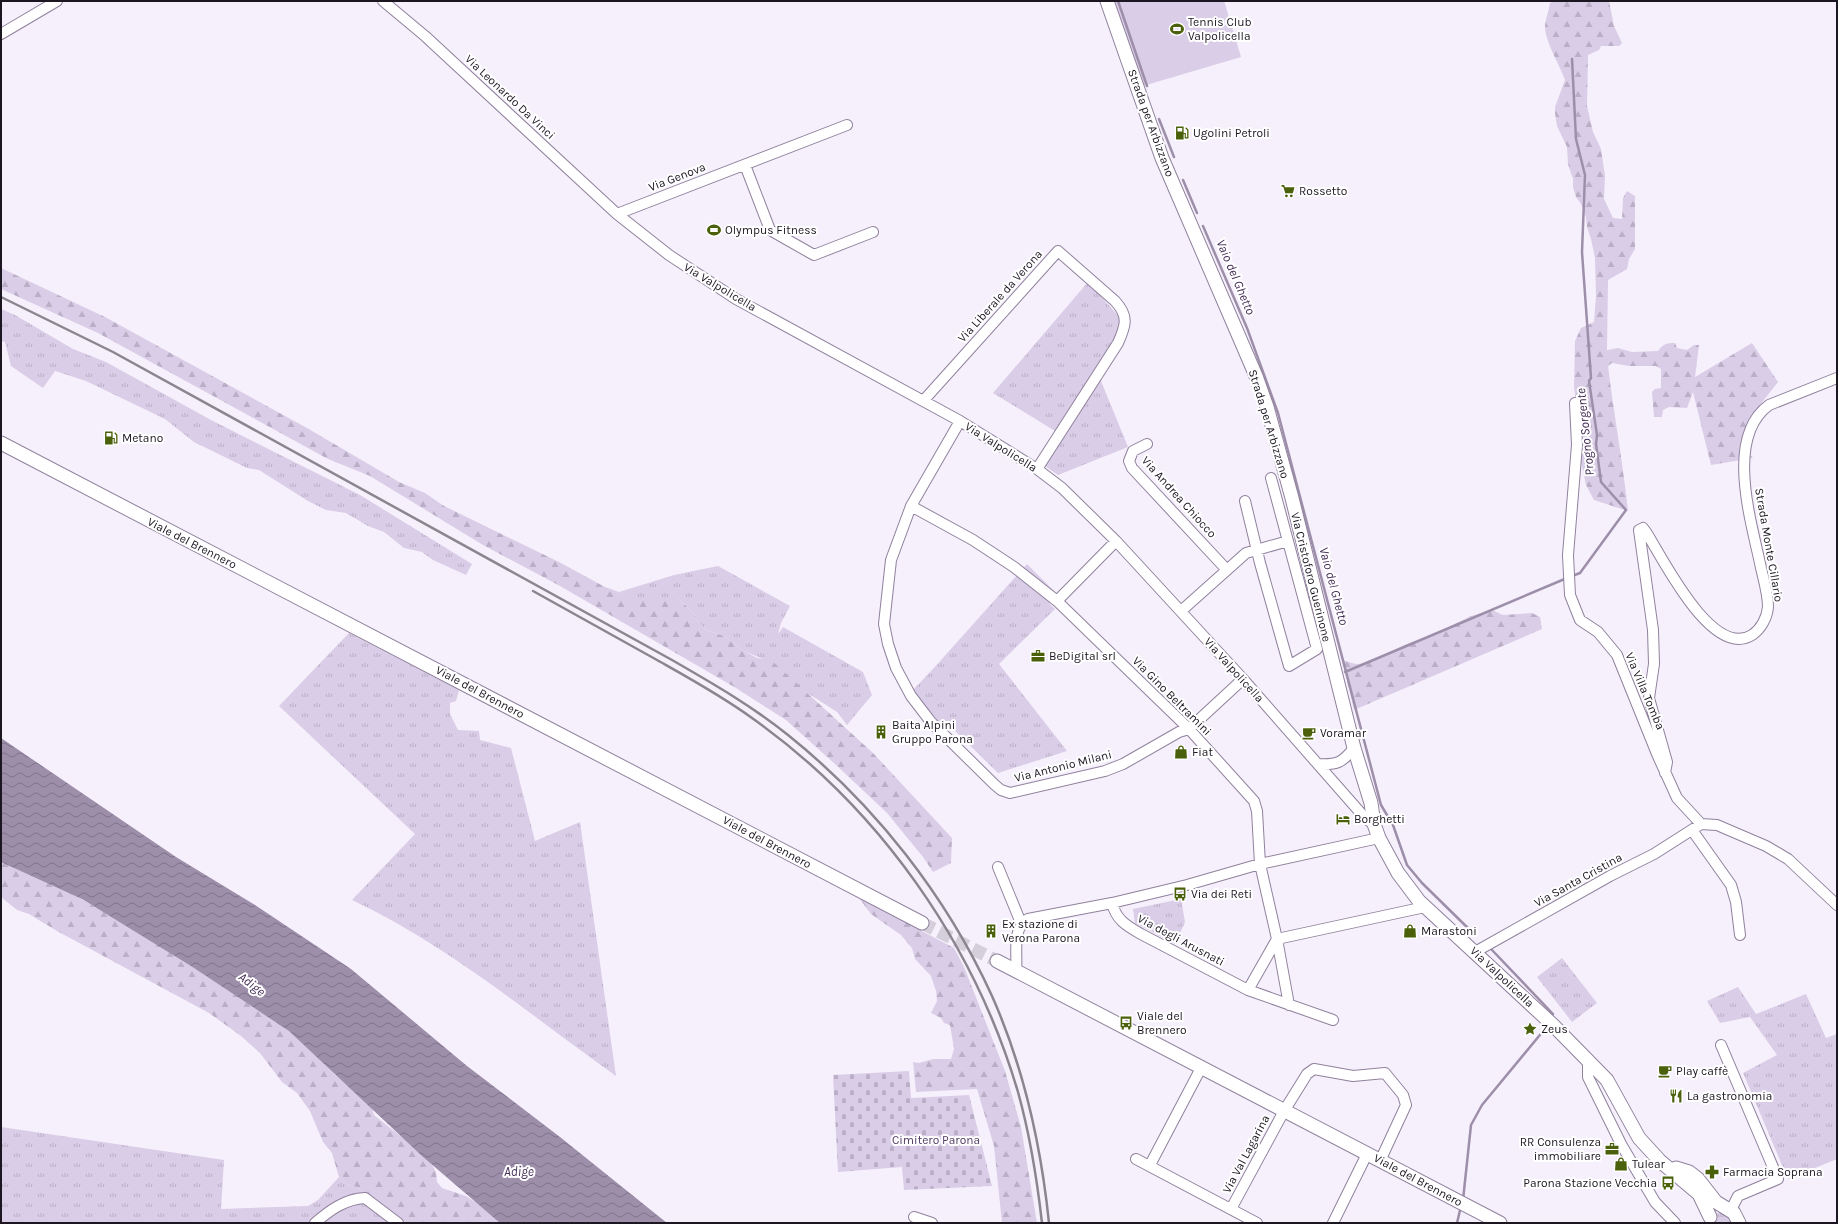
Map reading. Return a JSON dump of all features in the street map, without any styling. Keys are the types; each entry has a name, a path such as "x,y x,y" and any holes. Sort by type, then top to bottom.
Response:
{"main road":[{"name":"Strada per Arbizzano","path":"1107,1 1162,158 1256,376 1267,407 1292,498 1354,748 1371,803 1374,824 1379,838"},
{"name":"Viale del Brennero","path":"1,443 922,923"},
{"name":"Via Valpolicella","path":"1379,838 1398,873 1419,901 1588,1059 1608,1080 1640,1138 1650,1152 1700,1194 1709,1220"},
{"name":"Viale del Brennero","path":"997,961 1500,1223"},
{"path":"1666,1165 1689,1172 1698,1179 1716,1202 1737,1216 1739,1223"},
{"path":"1709,1220 1718,1210 1729,1210"}],"street":[{"path":"1,34 57,1"},
{"name":"Via Leonardo Da Vinci","path":"383,1 425,36 617,214"},
{"name":"Via Genova","path":"617,214 847,125"},
{"path":"745,164 770,230 814,255 873,232"},
{"name":"Via Valpolicella","path":"617,214 668,255 736,299 924,400 1037,469 1062,488 1116,541 1243,679 1366,820 1374,824"},
{"name":"Via Liberale da Verona","path":"924,400 1058,251 1115,301 1122,308 1126,318 1124,330 1118,343 1037,469"},
{"name":"Strada Monte Cillario","path":"1665,773 1667,762 1649,698 1654,664 1653,630 1639,530 1643,528 1692,606 1715,630 1724,636 1736,639 1748,638 1756,632 1763,624 1768,608 1766,589 1746,493 1745,448 1757,416 1769,405 1837,378"},
{"name":"Via Villa Tomba","path":"1575,403 1576,445 1568,555 1570,595 1580,620 1598,632 1617,655 1665,773 1677,798 1704,824"},
{"name":"Via Antonio Milani","path":"960,422 911,506 891,560 884,624 888,644 896,668 911,696 931,722 1001,790 1010,793 1021,791 1105,771 1123,764 1179,732 1189,729 1243,679"},
{"name":"Via Andrea Chiocco","path":"1147,444 1133,451 1129,461 1132,468 1227,570"},
{"name":"Via Cristoforo Guerinone","path":"1245,501 1260,563 1289,666 1317,649 1271,478"},
{"name":"Via Gino Beltramini","path":"911,506 973,540 1014,567 1057,601 1189,729 1254,801 1257,811 1260,864"},
{"path":"1057,601 1116,541"},
{"path":"1181,611 1246,554 1288,541"},
{"path":"1318,764 1331,765 1340,762 1354,748"},
{"path":"1704,824 1717,825 1766,846 1788,859 1837,906"},
{"name":"Via Santa Cristina","path":"1475,952 1610,876 1654,854 1704,824"},
{"path":"1692,830 1731,885 1736,902 1740,935"},
{"path":"1016,971 1018,929 1021,923 1028,919 1112,903 1187,885 1260,864 1379,838"},
{"path":"1260,864 1277,939 1289,1005"},
{"path":"998,867 1021,923"},
{"name":"Via degli Arusnati","path":"1112,903 1119,920 1128,927 1248,990 1333,1020"},
{"path":"1248,990 1277,939 1425,907"},
{"path":"1722,1045 1778,1179 1738,1196 1729,1210"},
{"path":"1588,1059 1588,1077 1621,1144 1655,1202 1675,1223"},
{"path":"1150,1165 1201,1068"},
{"name":"Via Val Lagarina","path":"1231,1209 1284,1111 1306,1074 1314,1069 1353,1076 1385,1073 1403,1095 1406,1105 1380,1160"},
{"path":"1333,1223 1367,1154"},
{"path":"1136,1158 1257,1223"},
{"path":"315,1223 340,1205 352,1199 366,1198 398,1223"},
{"path":"914,1217 932,1223"}],"green space":[{"name":"Tennis Club Valpolicella","path":"1113,1 1224,1 1241,57 1143,86"},
{"path":"1554,1 1609,1 1614,26 1622,43 1619,46 1601,46 1599,50 1588,55 1587,106 1593,132 1601,149 1605,176 1604,199 1613,218 1622,219 1623,198 1627,191 1635,196 1635,249 1629,259 1627,269 1608,280 1607,350 1618,348 1632,352 1658,351 1665,344 1675,343 1677,348 1687,350 1694,345 1699,345 1695,377 1752,343 1778,382 1756,410 1760,420 1746,450 1753,458 1711,465 1693,392 1687,408 1669,407 1663,410 1662,417 1654,417 1652,392 1655,389 1661,388 1661,369 1656,366 1629,366 1612,363 1608,366 1628,511 1594,500 1586,485 1579,452 1579,423 1574,387 1575,341 1581,328 1594,322 1596,296 1595,258 1586,217 1581,204 1576,197 1573,187 1573,179 1568,164 1567,147 1557,126 1555,107 1565,80 1545,31 1550,3"},
{"path":"1,268 105,317 307,428 399,482 425,493 444,506 559,562 605,587 619,592 626,598 678,598 695,615 697,621 706,630 724,636 744,651 757,658 771,660 873,753 952,838 951,863 933,872 923,857 887,813 835,764 786,720 736,688 560,586 483,545 370,476 328,459 98,333 1,289"},
{"path":"1088,282 1123,321 1101,381 1128,447 1058,475 1039,462 1055,431 993,393"},
{"path":"1,309 15,315 73,349 106,362 211,420 360,495 472,564 466,575 433,560 422,552 404,548 384,532 368,526 346,513 326,510 308,501 259,470 247,468 194,442 165,419 86,381 55,371 43,388 11,366 5,342 1,341"},
{"path":"1027,564 1057,594 1049,603 1055,609 999,664 1067,751 998,773 943,719 939,722 913,690"},
{"path":"718,566 790,606 781,623 778,634 783,627 863,672 872,695 847,725 837,712 761,663 763,659 744,651 724,636 706,630 697,621 695,615 678,598 626,598 619,592 674,575"},
{"path":"1492,610 1503,615 1532,613 1540,617 1542,629 1354,710 1342,660 1356,664 1372,661 1406,645 1422,640 1471,616"},
{"path":"349,633 459,690 456,701 450,703 450,714 458,730 479,731 480,740 511,748 535,841 580,822 616,1076 455,959 422,938 352,900 415,834 279,706"},
{"path":"1,853 261,1002 335,1075 352,1088 372,1108 374,1115 399,1135 423,1149 436,1172 437,1182 442,1188 466,1196 507,1223 403,1223 378,1206 357,1187 347,1185 339,1177 332,1153 323,1142 310,1111 297,1093 282,1082 260,1053 241,1036 209,1013 57,931 29,914 17,910 1,897"},
{"path":"859,898 954,948 964,967 1005,1071 1021,1127 1037,1223 1002,1223 994,1146 977,1089 916,1092 913,1062 919,1063 933,1059 951,1059 954,1049 950,1025 944,1023 941,1018 931,1013 937,1001 936,991 931,976 915,959 912,948 901,935 871,914"},
{"path":"1181,899 1185,922 1175,944 1135,923 1133,909"},
{"path":"1562,958 1597,1003 1572,1022 1537,977"},
{"path":"1738,987 1756,1014 1806,994 1826,1038 1837,1034 1837,1159 1788,1179 1743,1073 1777,1055 1750,1017 1720,1023 1707,1001"},
{"name":"Cimitero Parona","path":"909,1071 911,1098 969,1095 992,1186 904,1190 902,1167 838,1172 833,1075"},
{"path":"1,1127 224,1160 221,1209 308,1206 318,1200 339,1177 347,1185 357,1187 378,1206 403,1223 1,1223"},
{"path":"1723,1211 1737,1223 1710,1223 1716,1214"}],"water":[{"name":"Adige","path":"1,738 176,857 255,905 351,969 467,1066 560,1137 667,1223 500,1223 422,1156 289,1031 191,966 82,899 1,862"}],"waterway":[{"name":"Vaio del Ghetto","path":"1118,1 1147,86"},
{"name":"Progno Sorgente","path":"1572,59 1576,139 1585,175 1582,252 1591,378 1589,381 1597,435 1596,444 1601,482 1626,510 1580,573 1572,576"},
{"name":"Vaio del Ghetto","path":"1159,119 1174,157"},
{"name":"Vaio del Ghetto","path":"1183,180 1197,213"},
{"name":"Vaio del Ghetto","path":"1203,226 1247,328 1278,413 1381,805 1393,825 1407,865 1422,883 1473,933"},
{"name":"Progno Sorgente","path":"1345,672 1567,578"},
{"name":"Vaio del Ghetto","path":"1492,950 1553,1014"},
{"name":"Vaio del Ghetto","path":"1463,1200 1471,1125 1482,1105 1544,1030"},
{"name":"Vaio del Ghetto","path":"1457,1223 1461,1206"}],"tunnel":[{"path":"922,923 997,961"}],"railway":[{"path":"1,297 113,352 672,660 717,686 760,714 820,762 878,821 905,854 930,887 953,922 974,959 1003,1023 1030,1107 1046,1194 1049,1223"},
{"path":"533,591 693,680 741,710 798,754 841,793 880,837 916,883 948,932 976,983 999,1037 1018,1092 1030,1141 1042,1223"}],"place":[{"name":"Tennis Club Valpolicella","path":"1177,29"},
{"name":"Ugolini Petroli","path":"1182,133"},
{"name":"Rossetto","path":"1288,191"},
{"name":"Olympus Fitness","path":"714,230"},
{"name":"Metano","path":"111,438"},
{"name":"BeDigital srl","path":"1038,656"},
{"name":"Baita Alpini Gruppo Parona","path":"881,732"},
{"name":"Voramar","path":"1309,733"},
{"name":"Fiat","path":"1181,752"},
{"name":"Borghetti","path":"1343,819"},
{"name":"Via dei Reti","path":"1180,894"},
{"name":"Ex stazione di Verona Parona","path":"991,931"},
{"name":"Marastoni","path":"1410,931"},
{"name":"Viale del Brennero","path":"1126,1023"},
{"name":"Zeus","path":"1530,1029"},
{"name":"Play caffè","path":"1665,1071"},
{"name":"La gastronomia","path":"1676,1096"},
{"name":"RR Consulenza immobiliare","path":"1612,1149"},
{"name":"Tulear","path":"1621,1164"},
{"name":"Farmacia Soprana","path":"1712,1172"},
{"name":"Parona Stazione Vecchia","path":"1668,1183"}]}
